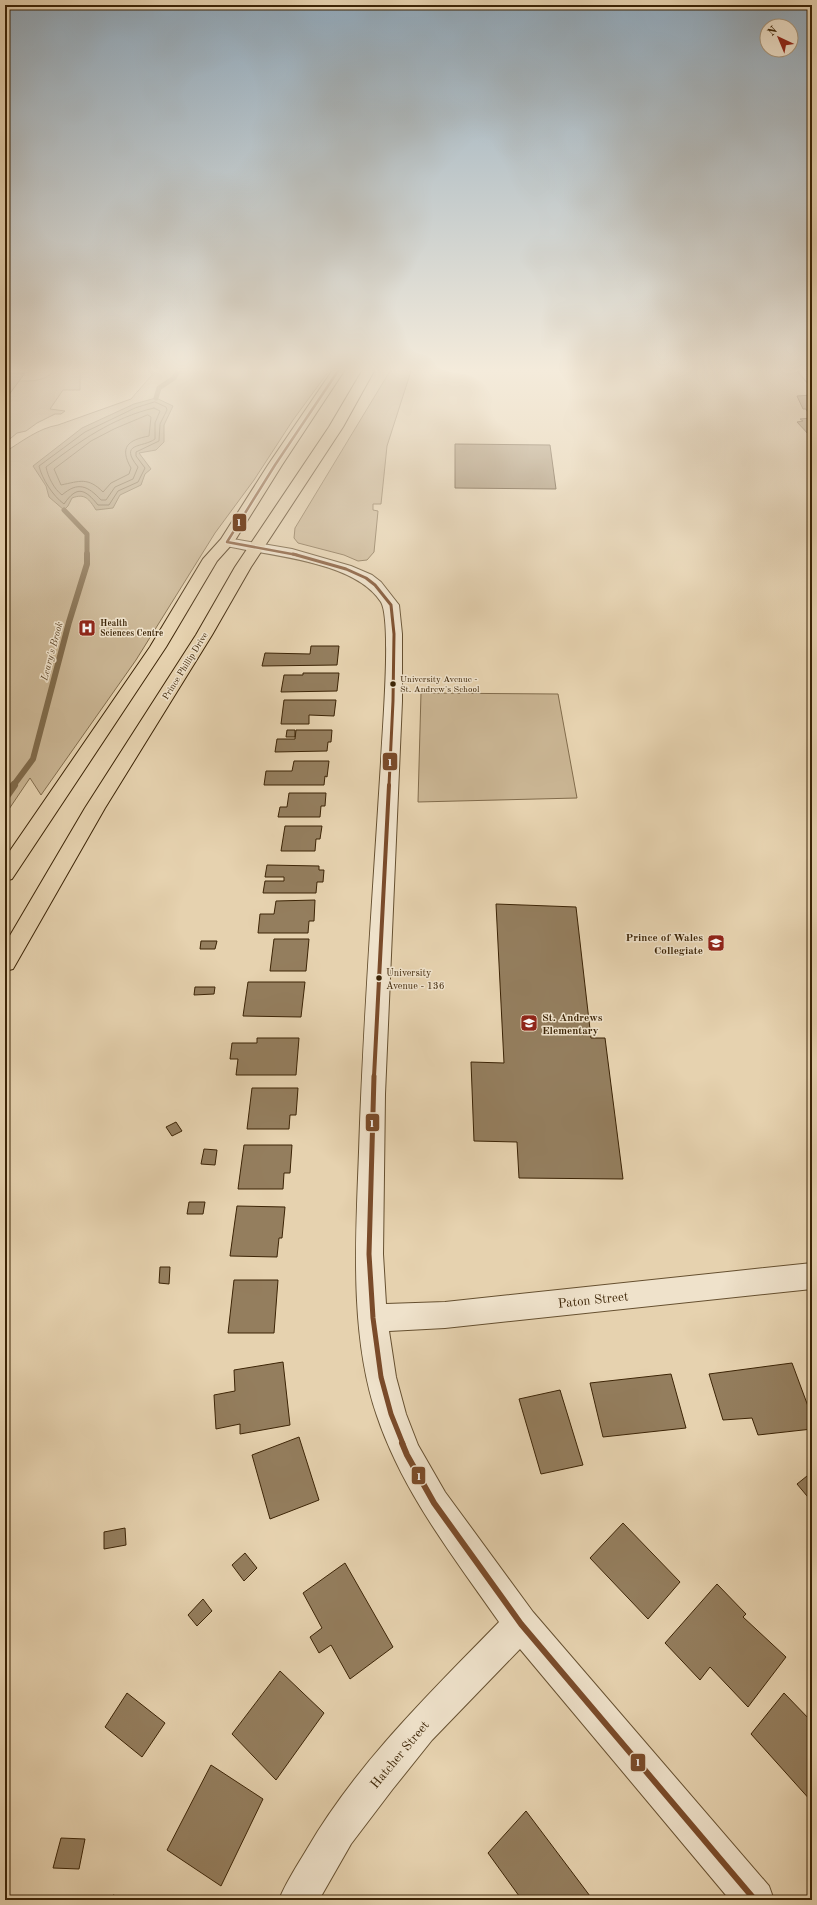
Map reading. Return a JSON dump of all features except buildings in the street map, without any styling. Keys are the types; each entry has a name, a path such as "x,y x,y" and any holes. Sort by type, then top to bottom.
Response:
{"main road":[{"path":"5,874 158,647 211,559 227,542 278,460"},
{"name":"Prince Phillip Drive","path":"5,963 95,808 204,634 257,546 276,520 315,460"}],"street":[{"path":"227,542 257,546 320,560 366,578 383,594 391,606 393,618 393,701 370,1188 370,1254 373,1318 381,1377 391,1414 407,1455 434,1503 521,1624 754,1900"},
{"name":"Paton Street","path":"373,1318 446,1315 812,1276"},
{"name":"Hatcher Street","path":"298,1900 338,1831 379,1777 420,1728 521,1624"}],"shaded area":[{"path":"5,460 267,460 215,533 136,660 41,795 30,778 5,815"},
{"path":"336,460 386,460 381,504 373,504 373,510 378,511 374,552 367,560 358,561 344,555 298,543 294,538 295,528"},
{"path":"421,693 558,694 577,798 418,802"}],"water":[{"path":"41,460 144,460 151,469 145,474 141,485 120,495 113,508 96,510 89,500 80,496 72,498 64,510 49,497 46,486 33,466"}],"waterway":[{"name":"Leary's Brook","path":"13,786 33,759 69,622 87,564 87,534 64,510"},
{"name":"Leary's Brook","path":"5,798 14,785"}],"transit line":[{"name":"1","path":"278,460 227,542 292,554 346,569 366,578 375,585 391,605 394,634 393,701 373,1094 369,1254 373,1318 381,1377 391,1414 407,1455 434,1503 521,1624 755,1900"}],"place":[{"name":"Health Sciences Centre","path":"87,628"},
{"name":"University Avenue - St. Andrew's School","path":"393,684"},
{"name":"Prince of Wales Collegiate","path":"716,943"},
{"name":"University Avenue - 136","path":"379,978"},
{"name":"St. Andrews Elementary","path":"529,1023"}]}
